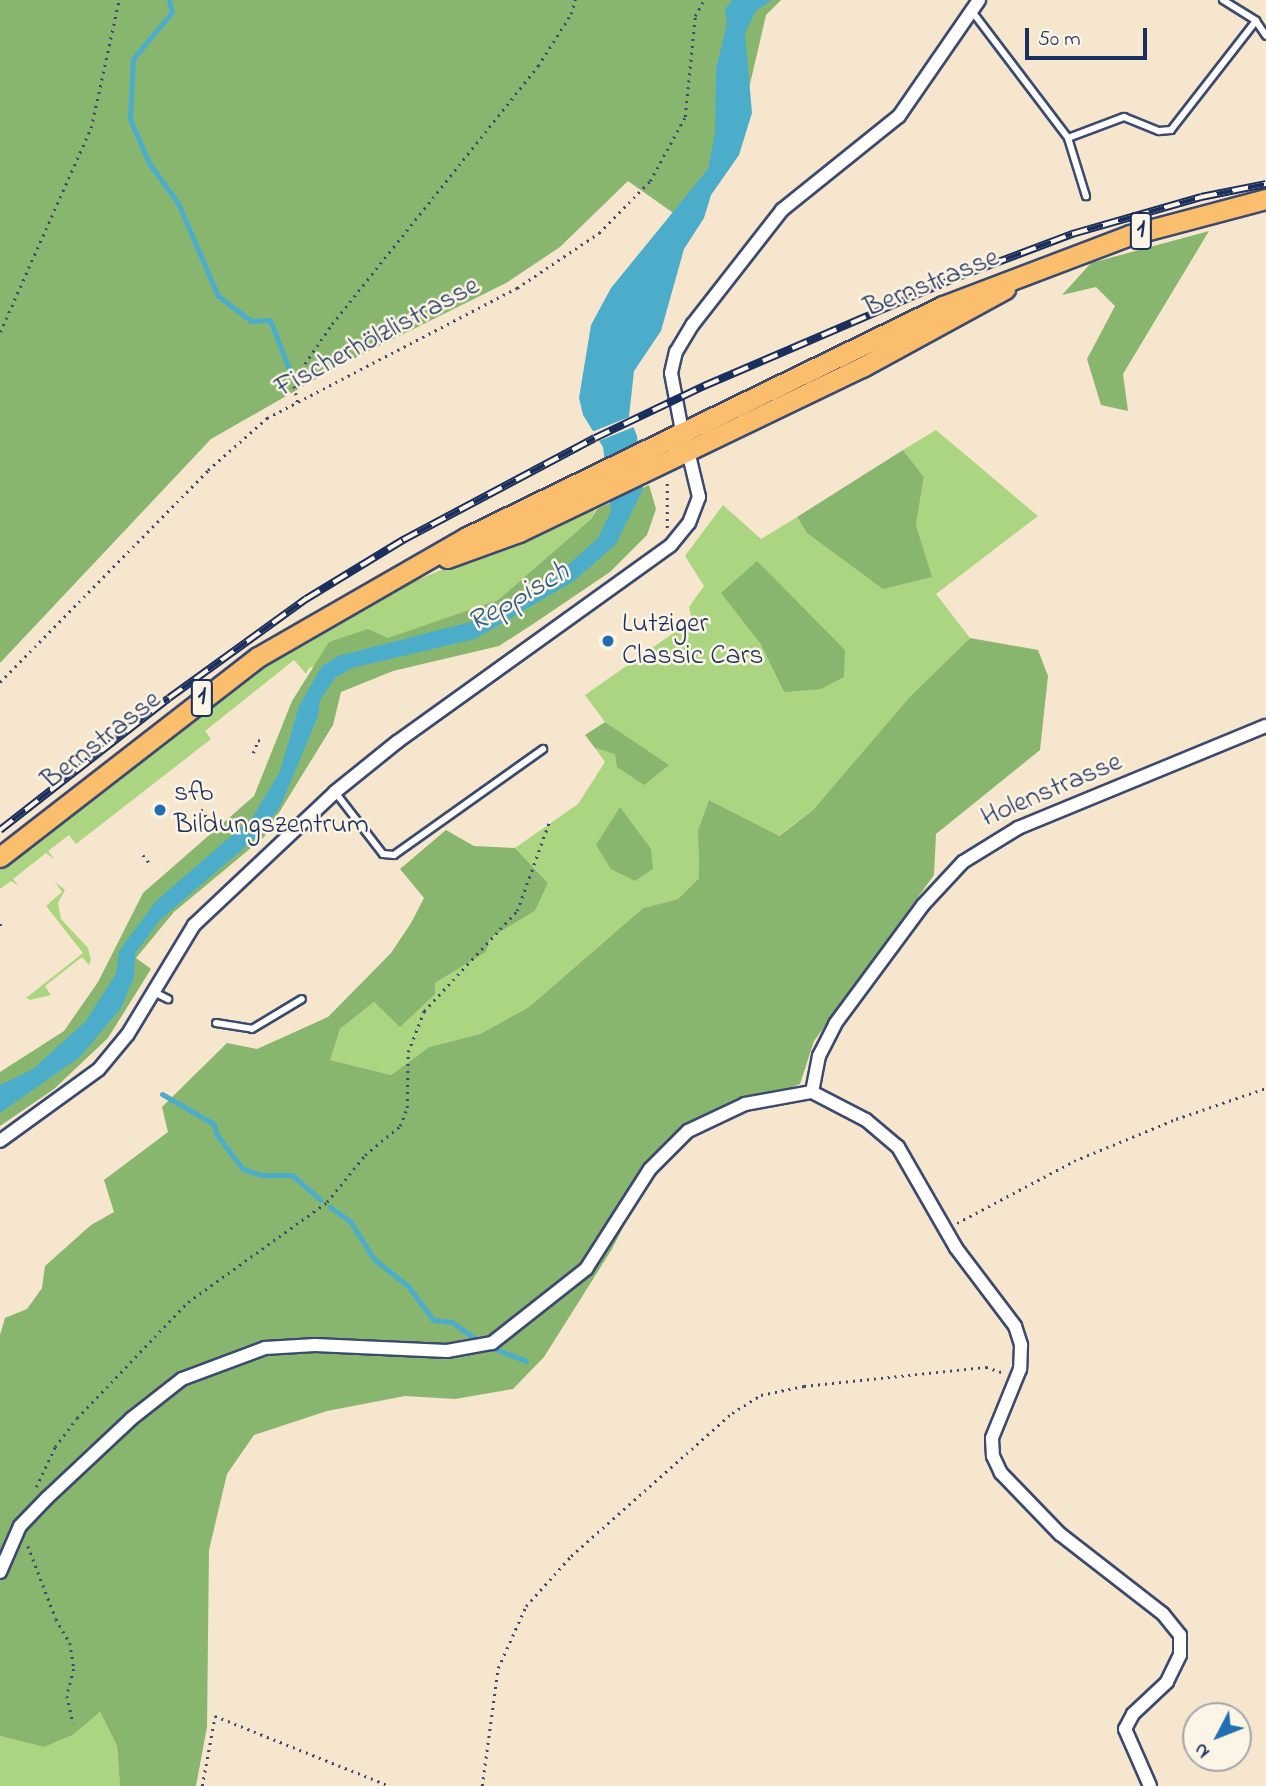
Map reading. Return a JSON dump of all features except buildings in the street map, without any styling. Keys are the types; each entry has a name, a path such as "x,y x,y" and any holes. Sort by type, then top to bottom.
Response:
{"main road":[{"name":"1","path":"1021,277 1130,235 1266,199"},
{"name":"Bernstrasse","path":"595,484 645,450 876,336 1021,277"},
{"name":"Bernstrasse","path":"0,857 258,657 350,600 422,565 467,537 595,484 647,470 688,451 943,326 1021,277"},
{"path":"682,431 688,451"}],"street":[{"path":"682,431 671,373 689,330 782,210 899,116 975,5"},
{"path":"0,1141 99,1069 128,1034 178,947 214,902 335,792 397,742 671,545 689,523 699,497 688,451"},
{"name":"Holenstrasse","path":"812,1092 819,1056 835,1024 923,905 963,862 1018,828 1266,726"},
{"path":"0,1572 20,1526 153,1400 219,1362 252,1350 289,1346 447,1351 492,1343 586,1269 650,1169 688,1131 745,1104 812,1092 866,1120 891,1139 915,1172 946,1231 1015,1326 1022,1352 1016,1380 992,1438 993,1456 1001,1473 1060,1534 1163,1614 1180,1635 1180,1655 1167,1682 1133,1714 1125,1729 1150,1786"}],"lane":[{"path":"1223,0 1256,21 1266,36"},
{"path":"975,5 1068,138 1086,196"},
{"path":"1068,138 1124,117 1159,131 1171,130 1256,21"},
{"path":"335,792 383,854 394,855 543,749"},
{"path":"152,991 168,999"},
{"path":"216,1023 252,1029 302,999"}],"path":[{"path":"0,332 92,128 119,0"},
{"path":"297,402 293,381 332,324 538,66 571,14 575,0"},
{"name":"Fischerhölzlistrasse","path":"0,681 208,470 267,418 517,288 599,233 650,181 685,117 695,16 704,0"},
{"path":"667,482 667,530"},
{"path":"253,753 258,740 264,742"},
{"path":"201,809 208,819"},
{"path":"33,1493 55,1447 77,1418 188,1302 327,1202 365,1155 400,1126 407,1108 408,1052 424,1011 517,911 550,820"},
{"path":"143,855 151,864"},
{"path":"0,924 4,929"},
{"path":"946,1231 1074,1161 1176,1119 1266,1088"},
{"path":"482,1786 498,1668 507,1640 526,1606 571,1556 743,1404 768,1393 804,1386 986,1367 1016,1380"},
{"path":"20,1526 55,1619 71,1643 74,1669 67,1696 73,1723"},
{"path":"202,1786 215,1716 390,1786"}],"green space":[{"path":"0,0 781,0 766,15 738,136 686,222 628,181 560,247 506,283 335,368 211,439 0,663"},
{"path":"1209,231 1123,374 1128,411 1101,405 1087,359 1115,306 1096,287 1062,295 1091,263"},
{"path":"936,430 1038,516 936,594 970,638 912,696 813,810 778,836 709,800 698,830 699,878 678,899 643,908 529,1007 480,1034 429,1047 391,1075 329,1060 340,1029 374,1002 400,1026 435,983 486,952 490,938 535,911 548,883 515,848 578,804 605,762 595,748 668,765 605,722 585,695 692,620 689,607 704,586 685,556 723,505 761,539 797,517 807,533 931,577 916,525 924,477 903,450","holes":["808,617 845,650 784,692 760,643"]},
{"path":"903,450 924,477 916,525 932,577 883,589 807,533 797,517"},
{"path":"649,485 656,509 647,535 610,572 536,622 499,646 393,671 341,692 333,725 264,837 174,912 136,958 151,969 108,1038 54,1089 0,1126 0,1072 64,1031 98,982 143,893 254,796 292,701 329,642 368,629 388,638 498,600 591,519 597,509"},
{"path":"597,506 591,519 498,600 309,668 306,674 294,660 205,731 211,739 76,844 69,835 48,851 55,860 46,853 13,879 19,886 11,881 0,889 0,870 278,656 395,589"},
{"path":"757,561 845,650 844,677 821,689 784,692 760,643 721,593"},
{"path":"970,638 1038,650 1048,676 1040,750 936,834 934,875 814,1041 800,1084 751,1104 676,1146 651,1173 612,1249 544,1357 513,1389 455,1399 405,1396 327,1411 254,1435 227,1474 209,1550 207,1727 196,1786 120,1786 117,1746 100,1712 73,1735 44,1747 0,1736 0,1335 5,1318 27,1309 42,1288 45,1266 91,1225 114,1212 104,1180 168,1132 162,1107 227,1043 257,1049 328,1017 391,953 411,923 424,898 400,869 446,830 474,846 515,848 548,883 535,911 490,938 486,952 435,983 435,994 400,1027 374,1002 340,1029 330,1060 391,1075 429,1047 480,1034 529,1007 643,908 678,899 699,878 698,830 709,800 779,836 813,810 909,698"},
{"path":"605,722 669,765 644,785 617,767 615,754 595,748 585,735"},
{"path":"620,807 651,849 653,869 635,881 611,869 596,845"},
{"path":"55,882 65,890 58,903 61,919 88,948 91,960 89,965 82,957 45,986 51,995 30,1000 26,998 83,953 46,906 62,892"},
{"path":"100,1712 117,1746 120,1786 0,1786 0,1736 44,1747 73,1735"}],"water":[{"name":"Reppisch","path":"732,0 772,0 756,11 745,33 752,113 739,155 711,195 704,218 684,249 661,331 634,371 629,416 637,436 643,489 616,544 574,581 475,639 352,668 335,678 320,700 318,716 281,805 259,835 159,921 135,954 134,977 121,1008 80,1057 0,1113 0,1085 33,1069 85,1022 116,974 119,951 156,901 253,817 280,771 299,706 322,666 338,656 474,621 569,564 598,538 611,511 603,447 583,415 579,398 591,325 611,288 708,169 715,134 716,69 727,24 725,9"}],"pier":[{"path":"634,415 638,425 596,442 592,432"}],"waterway":[{"path":"169,0 172,12 133,59 130,119 149,163 178,203 218,296 251,321 270,320 289,369"},
{"path":"162,1094 214,1124 217,1135 243,1169 262,1175 292,1175 321,1200"},
{"path":"330,1207 350,1221 374,1259 408,1286 433,1320 452,1322 478,1341"},
{"path":"495,1349 526,1361"}],"railway":[{"path":"0,830 169,698 306,599 403,540 595,438 704,386 961,276 1072,234 1201,197 1266,184"}],"place":[{"name":"Lutziger Classic Cars","path":"608,641"},
{"name":"sfb Bildungszentrum","path":"160,810"}]}
